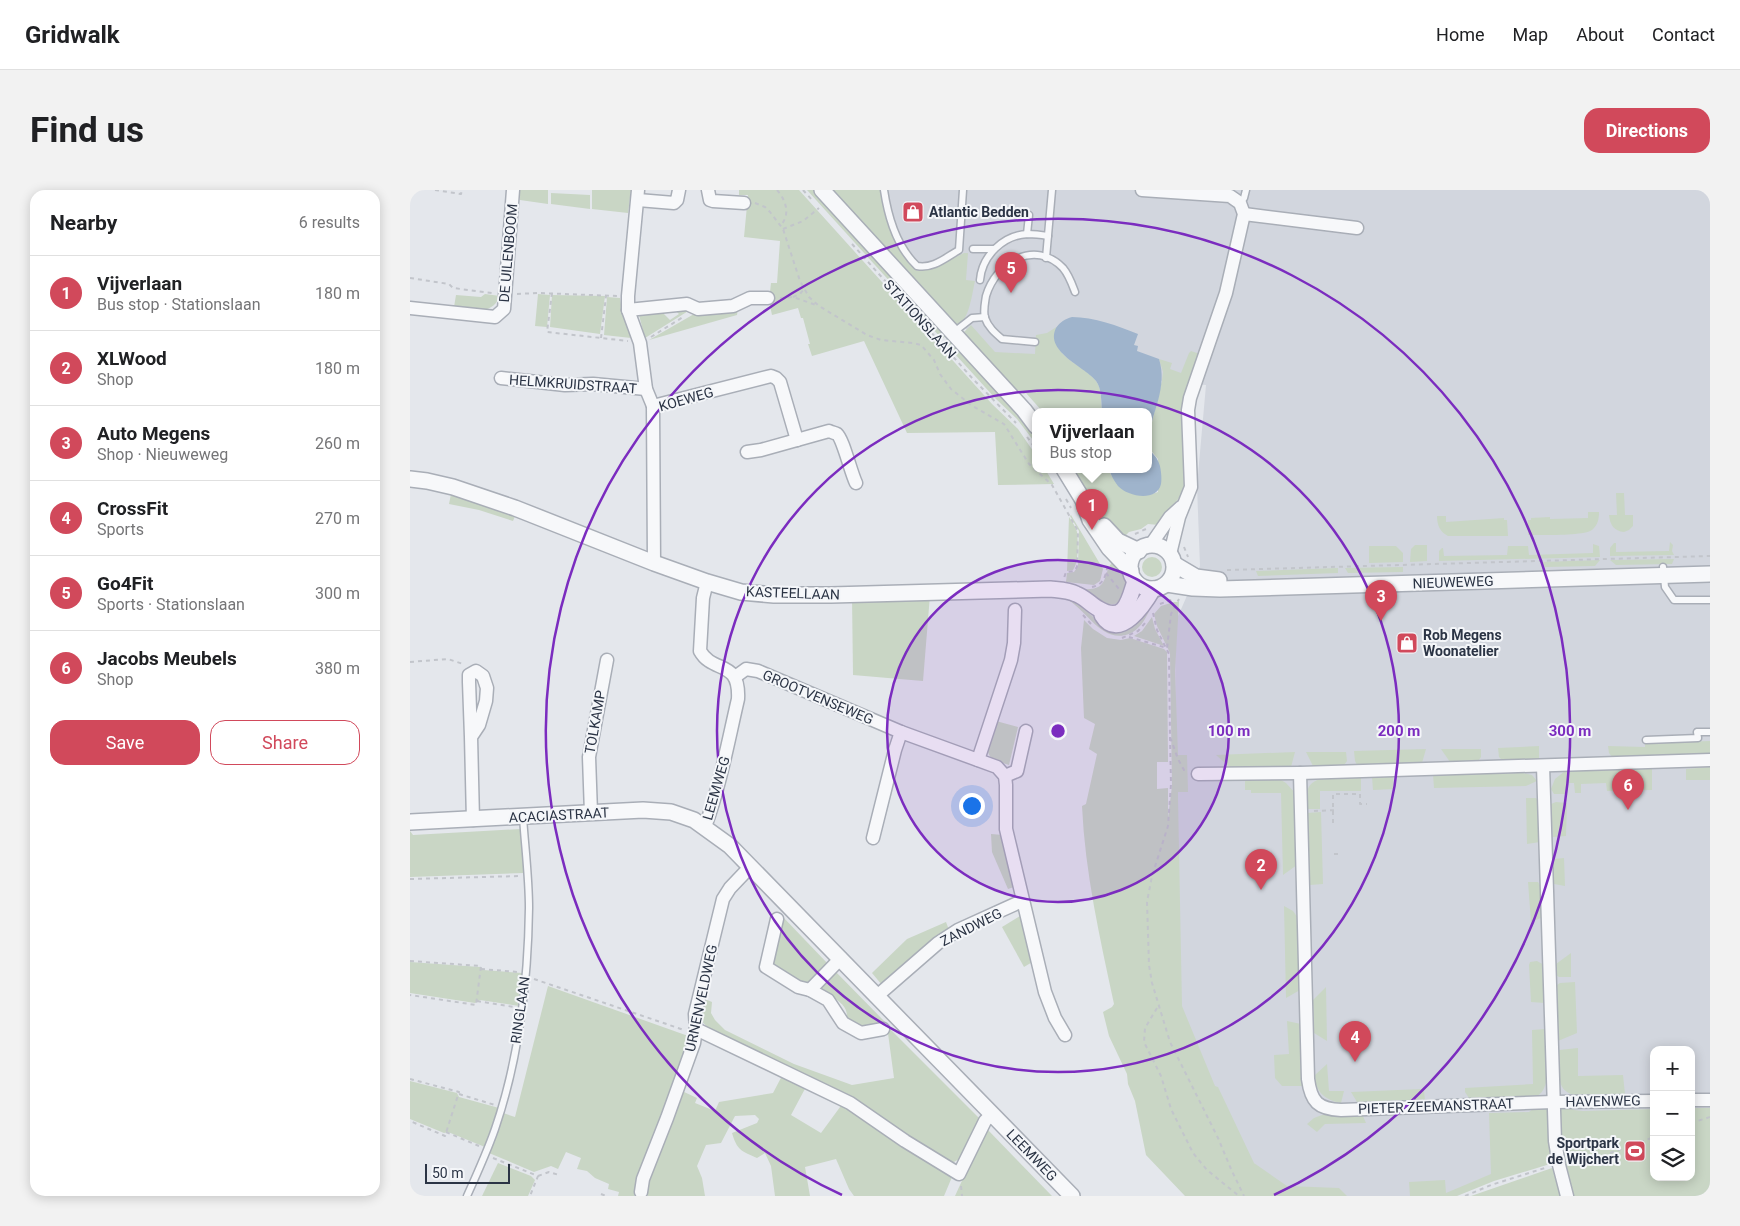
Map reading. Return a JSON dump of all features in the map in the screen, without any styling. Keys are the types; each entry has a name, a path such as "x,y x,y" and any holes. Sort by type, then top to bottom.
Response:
{"street":[{"name":"DE UILENBOOM","path":"410,308 495,317 504,309 513,190"},
{"name":"HELMKRUIDSTRAAT","path":"653,406 646,390 640,343 628,310 638,195 674,203 677,200 679,190"},
{"path":"708,190 710,200 744,203"},
{"path":"1142,190 1224,195 1233,198 1242,209 1358,228"},
{"name":"STATIONSLAAN","path":"818,196 953,333 1024,410 1030,429"},
{"path":"1066,473 1082,500 1090,520 1133,576 1146,588 1160,586 1173,575 1172,559 1183,506 1191,487 1188,410 1190,398 1226,293 1242,209"},
{"path":"628,310 687,304 698,308 733,306 750,298 768,298"},
{"name":"KOEWEG","path":"654,563 653,406 771,376 780,382 797,440"},
{"name":"HELMKRUIDSTRAAT","path":"501,378 565,385 593,384 646,390"},
{"path":"747,452 830,431 836,433 840,438 851,474 856,483"},
{"name":"KASTEELLAAN","path":"410,479 453,487 506,505 654,563 741,592 774,595 1063,590 1077,594 1099,609 1108,622 1115,624 1124,622 1137,614 1160,586"},
{"path":"1082,500 1114,537 1125,545 1144,548 1161,547 1172,559"},
{"path":"1099,609 1114,614 1121,612 1128,603 1133,576 1132,560 1183,506"},
{"name":"NIEUWEWEG","path":"1172,559 1196,577 1217,580 1664,571 1710,574"},
{"name":"NIEUWEWEG","path":"1160,586 1220,589 1664,571 1710,566"},
{"path":"707,582 700,650 702,655 728,669 735,677"},
{"path":"978,760 1011,660 1014,643 1015,610"},
{"name":"TOLKAMP","path":"591,813 589,757 606,660"},
{"name":"GROOTVENSEWEG","path":"735,677 746,669 758,671 901,732 997,767 1004,776"},
{"path":"471,737 479,725 486,701 487,688 483,676 476,671 469,675 468,682 473,820"},
{"name":"LEEMWEG","path":"735,677 738,699 718,787 705,827 730,846 842,955 877,996 994,1111 1072,1196"},
{"path":"1026,731 1017,771 1004,776 1006,785 1006,829 1045,992 1065,1035"},
{"path":"873,838 901,732"},
{"path":"1198,774 1300,773 1710,760"},
{"path":"1543,766 1555,1141 1558,1165 1568,1196"},
{"name":"PIETER ZEEMANSTRAAT","path":"1300,773 1308,1079 1309,1089 1314,1100 1324,1108 1341,1110 1553,1102"},
{"name":"ACACIASTRAAT","path":"410,822 643,810 671,812 694,820 705,827"},
{"name":"URNENVELDWEG","path":"640,1194 643,1179 694,1043 696,1031 695,1014 724,899 730,888 750,867"},
{"name":"ZANDWEG","path":"877,996 938,943 958,930 1022,901"},
{"path":"777,919 766,967 798,987 810,990 828,1000 843,1024 861,1032 883,1029"},
{"path":"810,990 842,955"},
{"path":"696,1031 850,1103 905,1141 959,1174 985,1121 994,1111"},
{"name":"HAVENWEG","path":"1553,1102 1650,1100"},
{"path":"1695,1100 1710,1100"}],"lane":[{"path":"884,190 891,219 902,248 917,266 925,268 932,266 959,250 963,190"},
{"path":"1046,258 1052,190"},
{"path":"1242,209 1246,190"},
{"path":"1027,234 1029,215"},
{"path":"980,280 982,266 994,249 1008,240 1027,234 1048,236"},
{"path":"973,248 994,249"},
{"path":"1034,342 1002,339 990,328 985,317 988,290 1001,269 1013,260 1025,256 1031,255 1046,258 1063,269 1071,280 1075,292"},
{"path":"953,333 972,318 985,317"},
{"path":"1664,571 1665,587 1674,600 1710,600"},
{"path":"1646,740 1698,738 1698,732 1710,732"},
{"name":"RINGLAAN","path":"467,1196 486,1152 502,1107 517,1037 525,974 529,906 524,817"}],"path":[{"path":"435,190 461,194 462,190"},
{"path":"777,190 783,198 786,209 784,222 780,226"},
{"path":"803,190 818,196"},
{"path":"744,203 748,202 765,207 783,229 804,289 819,306"},
{"path":"783,229 803,221 819,208"},
{"name":"STATIONSLAAN","path":"851,243 973,379 1020,427"},
{"path":"768,298 793,297 800,294 804,289"},
{"path":"552,293 547,332 640,343 698,308"},
{"path":"601,338 606,295"},
{"path":"793,297 819,306 867,336 881,340 921,345 934,360 940,374 951,388 971,405 1004,424 1032,466"},
{"path":"1039,473 1052,485 1078,531 1077,567 1074,571 1066,572 1064,580"},
{"name":"NIEUWEWEG","path":"1221,570 1710,556"},
{"path":"1167,648 1170,614 1180,598 1170,600 1155,607 1153,616 1155,626 1169,654 1171,784 1168,826 1152,876 1147,902 1149,965 1158,1007 1170,1042 1218,1138 1244,1196"},
{"path":"1128,636 1167,648"},
{"path":"410,662 448,659 466,665 473,672"},
{"path":"1170,737 1184,770 1198,774"},
{"path":"1333,824 1333,794 1360,794 1360,804 1367,804"},
{"path":"1320,810 1338,810"},
{"path":"1334,854 1340,854"},
{"path":"410,879 527,876"},
{"path":"410,961 481,966 481,969 525,974 696,1031"},
{"path":"410,995 476,1005 481,969"},
{"path":"477,1001 521,1008"},
{"path":"1158,1007 1144,1028 1144,1042 1161,1076 1171,1109 1193,1153 1206,1170 1239,1196"},
{"path":"410,1079 459,1092 458,1094 502,1107"},
{"path":"410,1121 445,1136 458,1094"},
{"path":"1695,1122 1710,1117"},
{"path":"446,1132 538,1176 549,1172 559,1175"},
{"path":"1465,1196 1491,1185 1558,1165 1580,1164 1650,1138"},
{"path":"530,1196 538,1176"},
{"path":"601,1194 606,1196"}],"shaded area":[{"path":"839,190 1710,190 1710,1113 1695,1113 1695,1046 1650,1046 1650,1115 1449,1196 1292,1196 1241,1152 1177,1012 1175,623 1200,566 1197,486 1206,385 999,366 876,228"}],"green space":[{"path":"520,190 548,190 548,204 520,200"},
{"path":"592,190 631,190 628,213 592,209"},
{"path":"739,190 799,190 992,404 1018,429 1032,449 1032,473 1047,473 1054,484 998,485 995,432 907,433 864,341 812,356 803,318 801,318 798,308 772,315 769,301 771,283 777,283 780,241 744,237 748,195 739,195"},
{"path":"807,190 814,190 947,335 942,339"},
{"path":"830,190 881,190 892,234 909,263 917,271 933,268 964,253 968,253 966,280 975,281 969,308 959,324 954,325"},
{"path":"551,193 590,195 590,209 551,204"},
{"path":"485,294 500,296 492,307 486,309 474,310 454,307 456,295 481,297"},
{"path":"538,294 550,295 547,327 535,326"},
{"path":"552,295 605,296 600,334 550,327"},
{"path":"607,297 620,298 622,311 631,338 604,335"},
{"path":"673,308 693,308 645,338 639,315 663,313 670,320 679,314"},
{"path":"738,308 737,315 649,340 701,310"},
{"path":"971,325 995,352 1035,354 1036,335 1047,333 1058,326 1055,336 1056,345 1061,352 1096,381 1100,392 1102,408 1039,408 1026,393 1024,394 1006,383 963,333"},
{"path":"949,337 1006,399 1032,429 1032,439 1017,419 995,398 944,342"},
{"path":"1191,351 1200,354 1184,399 1184,491 1159,525 1148,524 1141,529 1129,532 1123,538 1094,506 1072,473 1110,473 1149,495 1158,492 1158,459 1152,452 1152,422 1163,372 1159,359 1172,363 1170,369 1181,373"},
{"path":"1616,493 1624,493 1625,515 1633,515 1633,526 1624,532 1615,529 1609,515 1617,515"},
{"path":"451,494 515,516 513,521 479,510 449,504"},
{"path":"1588,512 1599,512 1599,515 1596,526 1587,532 1562,535 1528,535 1528,520 1531,520 1531,518 1588,518"},
{"path":"1071,515 1103,569 1100,581 1094,585 1066,582 1067,573 1074,572 1078,566 1079,531"},
{"path":"1437,516 1446,516 1446,522 1504,518 1504,520 1507,520 1508,536 1448,536 1440,528"},
{"path":"1069,517 1077,532 1078,552 1073,570 1067,571"},
{"path":"1670,542 1673,545 1672,551 1674,555 1610,556 1610,548 1614,543 1616,543 1616,552 1669,551"},
{"path":"1593,544 1599,546 1600,557 1439,561 1439,551 1442,548 1444,556 1507,555 1508,546 1528,546 1529,555 1593,553"},
{"path":"1415,545 1427,545 1427,561 1410,562 1411,549"},
{"path":"1369,546 1396,546 1403,553 1403,562 1369,563"},
{"path":"1152,557 1159,560 1162,567 1159,574 1152,577 1145,574 1142,567 1145,560"},
{"path":"1115,559 1126,576 1127,584 1120,603 1109,605 1082,589 1091,589 1102,584"},
{"path":"1674,559 1672,564 1616,565 1610,560"},
{"path":"1600,560 1595,566 1545,567 1541,562"},
{"path":"1403,567 1403,572 1348,573 1345,568"},
{"path":"1338,568 1338,573 1258,576 1256,571"},
{"path":"930,595 923,681 853,675 852,597"},
{"path":"1067,597 1080,605 1100,623 1145,609 1149,611 1144,621 1136,630 1119,636 1102,630 1066,599"},
{"path":"1179,602 1175,671 1178,755 1187,755 1188,792 1178,792 1182,1006 1215,1086 1218,1087 1254,1163 1287,1186 1339,1188 1347,1196 1185,1196 1146,1155 1135,1101 1128,1084 1127,1074 1109,1036 1103,1012 1114,1004 1090,881 1082,806 1086,804 1097,754 1089,749 1095,724 1084,718 1081,648 1084,620 1093,629 1107,638 1121,640 1130,638 1164,649 1167,652 1168,762 1157,762 1157,789 1168,788 1168,818 1172,786 1170,653 1157,626 1154,614 1161,606"},
{"path":"1152,617 1155,629 1164,646 1134,636 1142,631"},
{"path":"996,721 1018,727 1009,765 993,759 988,751 989,741"},
{"path":"1710,741 1710,755 1613,758 1609,753 1608,746 1645,747 1645,743"},
{"path":"1539,746 1539,760 1503,761 1499,757 1498,748"},
{"path":"1426,749 1422,763 1357,765 1354,751"},
{"path":"1441,749 1481,749 1481,757 1478,761 1450,762"},
{"path":"1295,752 1291,767 1232,769 1216,755"},
{"path":"1306,752 1346,752 1347,761 1344,765 1313,766"},
{"path":"1710,767 1710,780 1686,780 1686,769"},
{"path":"1652,769 1652,790 1607,791 1606,783 1581,784 1581,793 1575,793 1574,783 1566,783 1567,794 1554,794 1551,789 1555,779 1565,771"},
{"path":"1523,773 1532,775 1537,781 1526,786 1434,788 1433,775"},
{"path":"1393,776 1394,789 1373,790 1372,777"},
{"path":"1332,777 1361,777 1361,791 1320,791 1320,809 1307,809 1308,789 1317,780"},
{"path":"1273,779 1286,783 1296,794 1297,865 1283,875 1281,793 1251,793 1251,790 1245,790 1245,780"},
{"path":"1526,798 1536,798 1539,801 1540,842 1527,844"},
{"path":"1556,802 1567,803 1566,836 1553,837 1551,804"},
{"path":"1321,812 1323,884 1310,885 1307,813"},
{"path":"521,829 524,873 410,877 410,831 413,835"},
{"path":"991,834 1003,835 1014,887 1008,889 992,852"},
{"path":"1564,858 1565,886 1554,884 1553,859"},
{"path":"1528,882 1538,882 1541,887 1543,917 1531,922"},
{"path":"1284,906 1293,911 1298,918 1300,990 1286,998"},
{"path":"782,916 829,965 807,985 772,966"},
{"path":"1020,916 1034,961 1024,967 1002,927"},
{"path":"946,922 949,930 882,985 872,973 907,939"},
{"path":"1571,953 1571,977 1559,977 1556,975 1556,964"},
{"path":"1537,961 1544,965 1545,1003 1531,1002 1529,965 1530,962"},
{"path":"410,962 480,967 483,970 522,973 519,1006 480,1000 475,1003 410,993"},
{"path":"834,970 886,1023 862,1027 847,1020 846,1009 843,1005 821,990 821,987"},
{"path":"1575,982 1577,1033 1558,1041 1557,985"},
{"path":"548,986 691,1037 634,1196 618,1196 619,1192 608,1189 609,1184 595,1178 587,1171 577,1169 581,1158 566,1152 558,1169 551,1166 534,1172 489,1153 503,1113 515,1117"},
{"path":"1326,987 1327,1041 1314,1033 1313,1000"},
{"path":"702,998 712,1002 711,1013 725,1030 794,1064 852,1085 894,1078 887,1026 980,1119 961,1158 954,1162 948,1162 708,1028 700,1019"},
{"path":"1287,1021 1301,1024 1303,1086 1282,1086 1275,1078 1274,1055 1289,1054"},
{"path":"1546,1029 1548,1068 1545,1086 1541,1093 1535,1097 1469,1098 1465,1088 1533,1084 1532,1030"},
{"path":"1578,1048 1578,1076 1623,1075 1625,1094 1575,1095 1568,1093 1561,1084 1559,1077 1559,1050"},
{"path":"1327,1064 1329,1091 1344,1091 1341,1103 1330,1100 1322,1094 1315,1081 1315,1075"},
{"path":"783,1074 807,1085 791,1115 821,1133 843,1103 952,1177 944,1196 854,1196 836,1159 805,1167 810,1196 775,1196 771,1166 765,1153 757,1158 743,1151 738,1147 732,1133 757,1123 759,1119 755,1115 735,1116 721,1143 706,1145 697,1166 702,1178 705,1196 648,1196 649,1175 682,1091 697,1098 695,1103 715,1111 719,1102 773,1093"},
{"path":"410,1081 457,1093 459,1097 499,1108 485,1147 410,1119"},
{"path":"1422,1089 1425,1100 1357,1102 1351,1092"},
{"path":"1569,1106 1574,1110 1583,1111 1650,1109 1650,1181 1695,1181 1695,1108 1710,1108 1710,1196 1471,1196 1552,1168 1558,1171 1560,1110"},
{"path":"1535,1107 1548,1110 1553,1161 1550,1164 1494,1181 1457,1196 1410,1196 1409,1182 1445,1180 1446,1193 1491,1174 1489,1113 1529,1112"},
{"path":"1362,1114 1366,1123 1325,1124 1317,1132 1307,1124 1314,1118 1322,1115"},
{"path":"986,1128 1052,1196 955,1196"},
{"path":"498,1163 531,1176 535,1180 528,1196 482,1196"}],"water":[{"path":"1080,317 1097,320 1138,334 1134,345 1138,346 1137,351 1159,359 1162,380 1161,389 1152,422 1152,408 1102,408 1100,392 1096,381 1068,359 1056,345 1054,337 1056,328 1067,319"},
{"path":"1152,452 1159,463 1161,484 1158,490 1148,495 1142,496 1128,493 1118,486 1111,473 1152,473"}],"place":[{"name":"Atlantic Bedden","path":"913,212"},
{"name":"Go4Fit","path":"1011,293"},
{"name":"Vijverlaan","path":"1092,530"},
{"name":"Auto Megens","path":"1381,621"},
{"name":"Rob Megens Woonatelier","path":"1407,643"},
{"name":"Jacobs Meubels","path":"1628,810"},
{"name":"XLWood","path":"1261,890"},
{"name":"CrossFit","path":"1355,1062"},
{"name":"Sportpark de Wijchert","path":"1635,1151"}]}
